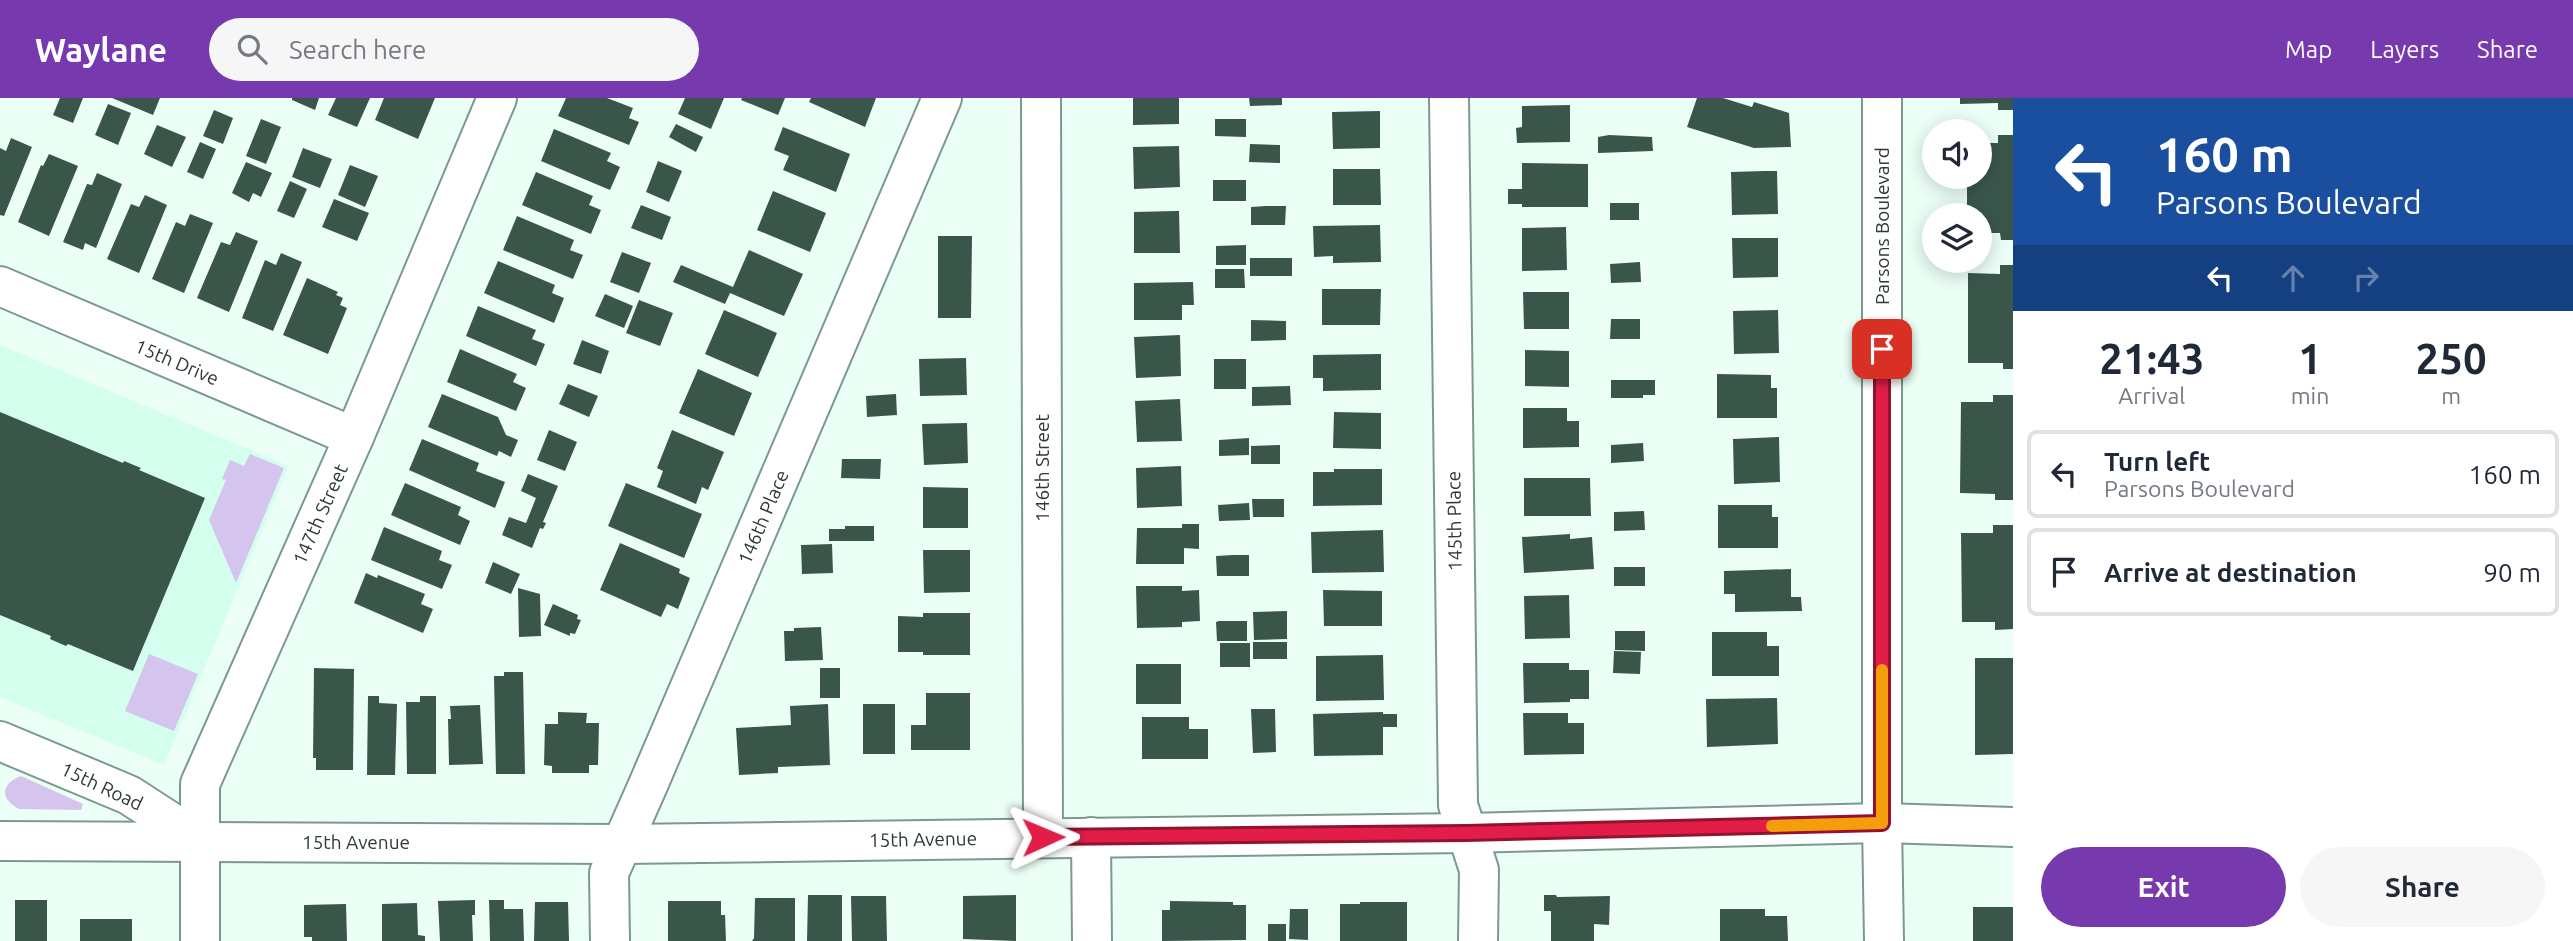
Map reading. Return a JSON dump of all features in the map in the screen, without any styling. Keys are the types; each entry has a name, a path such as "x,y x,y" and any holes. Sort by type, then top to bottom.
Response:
{"street":[{"name":"147th Street","path":"200,941 200,785 354,437 497,98"},
{"name":"146th Place","path":"610,941 608,873 623,844 943,98"},
{"name":"146th Street","path":"1041,98 1043,837"},
{"name":"145th Place","path":"1449,98 1458,805 1479,870 1478,941"},
{"name":"Parsons Boulevard","path":"1882,98 1884,941"},
{"name":"15th Drive","path":"0,286 354,437"},
{"name":"15th Road","path":"0,741 130,795 200,841"},
{"name":"15th Avenue","path":"0,841 623,844 1466,833 1882,823 2013,827"},
{"path":"1091,837 1091,941"}],"shaded area":[{"path":"0,345 289,466 164,765 0,697"},
{"path":"250,454 284,468 236,583 209,520 226,480 222,479 230,460 244,466"},
{"path":"149,654 198,674 174,731 125,711"},
{"path":"21,776 83,804 81,810 19,809 8,801 5,792 9,783"}],"building":[{"path":"60,98 83,98 73,123 53,115"},
{"path":"112,98 160,98 153,115"},
{"path":"292,98 319,98 315,110"},
{"path":"336,98 370,98 357,127 328,115"},
{"path":"384,98 435,98 418,139 375,120"},
{"path":"566,98 607,98 633,108 629,118 639,122 629,145 558,116"},
{"path":"685,98 724,98 711,129 678,114"},
{"path":"785,98 778,115 741,100"},
{"path":"811,98 876,98 865,127 809,102"},
{"path":"1133,98 1179,98 1179,124 1133,125"},
{"path":"1249,98 1282,98 1282,105 1250,106"},
{"path":"1697,98 1723,98 1752,107 1754,102 1789,113 1791,147 1754,148 1687,127"},
{"path":"1960,98 2013,98 2013,110 1998,110 1998,103 1960,104"},
{"path":"108,104 131,113 118,145 95,135"},
{"path":"1570,105 1570,142 1517,143 1516,128 1522,127 1522,106"},
{"path":"214,110 233,118 223,144 203,136"},
{"path":"1380,111 1380,148 1333,149 1332,112"},
{"path":"261,119 281,127 266,164 246,156"},
{"path":"1215,119 1246,119 1246,137 1215,136"},
{"path":"676,124 703,137 696,152 669,137"},
{"path":"157,125 186,137 172,167 144,154"},
{"path":"783,127 850,154 836,192 783,170 789,156 774,150"},
{"path":"554,129 611,153 607,161 620,167 610,190 541,161"},
{"path":"1998,135 2013,135 2013,240 2001,240 2000,233 1992,233 1992,203 1967,203 1967,189 1992,189 1992,143 1998,143"},
{"path":"1598,137 1652,137 1653,151 1598,153"},
{"path":"11,138 32,147 4,216 0,215 0,148 6,151"},
{"path":"200,142 216,149 203,179 187,172"},
{"path":"1250,144 1280,145 1280,163 1249,162"},
{"path":"1179,146 1180,187 1134,189 1133,147"},
{"path":"303,148 332,159 320,188 292,177"},
{"path":"49,154 78,166 49,236 18,222 41,165 43,166"},
{"path":"658,161 682,171 669,202 646,192"},
{"path":"246,162 272,173 261,197 253,193 249,202 232,193"},
{"path":"1522,163 1588,164 1588,207 1522,207 1522,204 1508,204 1508,189 1522,189"},
{"path":"350,165 378,176 365,207 338,195"},
{"path":"1333,169 1380,169 1381,205 1333,205"},
{"path":"1777,171 1778,214 1732,215 1731,172"},
{"path":"536,172 593,196 589,205 601,210 591,234 522,205"},
{"path":"97,173 122,184 96,248 85,243 83,250 63,242 87,184 92,185"},
{"path":"1213,180 1246,180 1246,201 1213,201"},
{"path":"290,181 307,189 294,218 277,211"},
{"path":"773,191 826,213 810,252 757,230"},
{"path":"145,195 167,205 139,273 107,259 131,204 139,207"},
{"path":"334,199 369,213 357,241 322,227"},
{"path":"1610,203 1639,203 1639,220 1610,220"},
{"path":"641,205 671,217 662,240 631,228"},
{"path":"1286,206 1285,225 1251,225 1251,207"},
{"path":"1179,211 1180,253 1134,253 1134,212"},
{"path":"190,214 213,223 184,293 152,279 176,222 185,226"},
{"path":"517,216 574,240 570,250 583,255 573,279 503,250"},
{"path":"1380,225 1381,262 1333,263 1333,256 1314,257 1313,226"},
{"path":"1566,227 1567,270 1522,271 1522,228"},
{"path":"236,232 258,241 229,312 197,298 221,242 230,245"},
{"path":"938,236 972,236 971,318 938,318"},
{"path":"1732,238 1778,238 1778,277 1733,278"},
{"path":"1246,245 1246,265 1216,265 1216,246"},
{"path":"749,250 803,274 784,316 730,293 725,304 673,282 681,265 733,287"},
{"path":"622,252 651,263 639,293 610,282"},
{"path":"281,253 302,262 273,331 242,318 265,260 276,265"},
{"path":"1250,258 1292,258 1292,276 1250,276"},
{"path":"498,261 555,285 552,293 564,298 554,323 484,293"},
{"path":"1640,262 1641,282 1611,283 1610,264"},
{"path":"2000,265 2013,265 2013,369 2003,369 2003,363 1968,363 1968,273 2000,274"},
{"path":"1215,269 1244,269 1245,288 1215,288"},
{"path":"307,278 338,292 336,295 343,298 340,305 347,308 328,354 283,335"},
{"path":"1193,282 1194,305 1182,305 1182,320 1134,320 1134,283"},
{"path":"1322,289 1381,289 1380,325 1322,325"},
{"path":"1523,292 1569,292 1569,329 1524,329"},
{"path":"605,294 633,306 624,328 595,316"},
{"path":"639,300 673,313 660,346 626,333"},
{"path":"478,306 536,330 532,339 545,344 536,366 466,336"},
{"path":"724,310 777,333 758,377 705,354"},
{"path":"1778,310 1779,353 1734,354 1733,311"},
{"path":"1611,319 1640,319 1640,339 1610,339"},
{"path":"1251,320 1286,321 1286,340 1251,341"},
{"path":"1180,335 1181,376 1136,378 1134,337"},
{"path":"582,340 609,351 601,374 573,364"},
{"path":"460,349 517,374 513,382 526,388 516,411 447,382"},
{"path":"1525,350 1569,351 1569,387 1525,386"},
{"path":"1381,354 1381,390 1323,391 1323,378 1313,378 1313,355"},
{"path":"966,358 967,395 920,396 919,359"},
{"path":"1214,359 1246,359 1246,389 1214,389"},
{"path":"698,369 752,393 734,436 679,413"},
{"path":"1717,374 1771,375 1771,388 1777,388 1777,418 1717,418"},
{"path":"1611,380 1655,380 1655,395 1643,395 1643,398 1611,398"},
{"path":"568,384 598,396 589,417 559,404"},
{"path":"1290,386 1291,405 1252,406 1252,387"},
{"path":"442,394 498,417 506,435 518,440 511,457 499,451 497,456 428,427"},
{"path":"896,394 897,415 867,417 866,396"},
{"path":"1993,395 2013,395 2013,500 1995,500 1995,494 1960,493 1961,402 1993,402"},
{"path":"1180,399 1182,441 1137,442 1135,401"},
{"path":"1523,408 1567,408 1567,421 1579,421 1579,447 1523,448"},
{"path":"0,412 141,468 139,470 205,498 133,671 68,644 66,646 50,639 51,636 0,615"},
{"path":"1334,412 1381,413 1381,449 1333,448"},
{"path":"967,423 968,463 924,465 922,424"},
{"path":"549,430 577,442 565,471 537,460"},
{"path":"672,430 724,452 708,490 702,487 696,504 657,487 663,471 657,468"},
{"path":"1779,437 1780,482 1734,484 1733,439"},
{"path":"1249,438 1249,455 1219,456 1219,440"},
{"path":"422,439 479,463 476,471 505,482 495,508 409,470"},
{"path":"1643,443 1644,461 1611,463 1611,445"},
{"path":"1280,445 1280,464 1251,464 1251,446"},
{"path":"842,459 881,459 880,479 841,478"},
{"path":"1181,466 1182,506 1137,508 1136,468"},
{"path":"1334,469 1382,469 1382,505 1313,506 1313,472 1334,472"},
{"path":"528,474 558,486 543,522 546,523 543,529 540,528 532,548 502,535 509,517 526,523 536,498 521,491"},
{"path":"1524,478 1590,478 1591,516 1524,516"},
{"path":"405,483 461,507 458,515 470,521 460,545 391,515"},
{"path":"626,483 702,514 684,558 608,526"},
{"path":"923,487 968,488 968,528 923,528"},
{"path":"1252,499 1284,499 1284,517 1253,517"},
{"path":"1249,503 1250,520 1219,521 1218,505"},
{"path":"1718,505 1772,505 1772,517 1778,517 1778,548 1718,548"},
{"path":"1644,511 1645,530 1614,531 1614,512"},
{"path":"1182,524 1199,524 1199,549 1184,548 1184,564 1136,564 1137,528 1182,528"},
{"path":"1993,525 2013,525 2013,629 1995,630 1995,622 1962,622 1961,533 1993,533"},
{"path":"845,526 874,526 874,541 829,541 829,529 845,529"},
{"path":"384,527 442,551 439,560 452,565 442,589 371,560"},
{"path":"1383,530 1384,572 1312,573 1311,532"},
{"path":"1570,534 1570,539 1592,537 1594,569 1524,573 1522,537"},
{"path":"620,543 680,569 679,573 690,578 678,609 667,604 661,617 600,590"},
{"path":"832,544 833,573 802,574 801,545"},
{"path":"923,550 970,550 970,592 924,593"},
{"path":"1249,555 1249,576 1217,576 1216,556"},
{"path":"493,562 520,574 511,594 485,583"},
{"path":"1614,567 1645,567 1645,586 1614,586"},
{"path":"1791,569 1791,597 1801,597 1802,611 1735,612 1735,594 1724,594 1724,571"},
{"path":"366,573 377,578 378,575 425,594 421,604 433,609 423,633 354,603"},
{"path":"1136,586 1182,586 1182,591 1199,590 1200,621 1182,622 1182,627 1137,628"},
{"path":"518,588 540,594 541,636 519,637"},
{"path":"1323,590 1382,591 1382,626 1324,626"},
{"path":"1569,595 1570,638 1525,639 1524,596"},
{"path":"553,604 578,615 577,619 581,620 575,634 570,633 570,636 544,625"},
{"path":"1287,611 1287,639 1254,640 1253,612"},
{"path":"923,613 970,613 970,655 898,652 898,616 923,617"},
{"path":"1247,621 1247,641 1217,641 1216,622"},
{"path":"821,627 823,660 785,661 784,631"},
{"path":"1615,631 1645,631 1645,651 1615,650"},
{"path":"1712,632 1767,632 1767,646 1779,646 1779,676 1712,676"},
{"path":"1253,642 1287,642 1287,659 1253,659"},
{"path":"1220,643 1250,643 1250,667 1220,667"},
{"path":"1614,651 1641,652 1640,674 1613,673"},
{"path":"1383,655 1384,700 1316,701 1316,656"},
{"path":"1975,658 2013,658 2013,754 1975,755"},
{"path":"1523,663 1569,663 1569,670 1589,670 1589,699 1524,703"},
{"path":"1136,664 1181,664 1181,704 1136,704"},
{"path":"314,668 354,669 353,770 316,770 316,758 313,758"},
{"path":"820,668 840,668 840,698 820,698"},
{"path":"504,672 523,672 525,774 496,774 494,676 504,676"},
{"path":"926,693 970,693 970,750 911,750 911,725 926,725"},
{"path":"368,696 379,696 379,703 397,704 395,775 367,775"},
{"path":"420,696 436,696 436,774 407,774 406,702 420,702"},
{"path":"1777,698 1778,744 1707,747 1706,699"},
{"path":"828,704 830,765 778,767 778,773 739,775 736,728 791,725 790,706"},
{"path":"863,704 895,704 895,754 863,754"},
{"path":"480,705 483,764 449,765 450,706"},
{"path":"1251,709 1275,709 1276,752 1253,753"},
{"path":"558,712 587,713 586,723 599,723 598,765 589,765 589,773 552,773 552,766 544,765 545,724 558,724"},
{"path":"1523,713 1568,713 1568,723 1584,723 1584,754 1524,755"},
{"path":"1313,714 1397,714 1397,727 1383,727 1383,755 1314,756"},
{"path":"1142,717 1189,717 1189,729 1208,729 1208,759 1142,759"},
{"path":"808,895 842,895 842,941 807,941"},
{"path":"1016,895 1016,941 963,939 963,896"},
{"path":"1544,895 1610,896 1609,925 1594,924 1594,941 1551,941 1551,911 1544,911"},
{"path":"851,896 886,896 887,941 852,941"},
{"path":"755,898 795,898 795,941 752,941"},
{"path":"15,900 47,900 47,941 15,941"},
{"path":"475,900 475,915 472,915 473,941 440,941 438,901"},
{"path":"489,900 504,900 504,909 523,909 524,941 490,941"},
{"path":"668,901 721,901 721,915 725,915 726,941 668,941"},
{"path":"1170,901 1233,902 1233,905 1246,905 1246,940 1162,941 1162,910 1170,910"},
{"path":"535,902 568,902 569,941 534,941"},
{"path":"1407,902 1407,941 1340,941 1340,904"},
{"path":"417,903 418,935 425,936 425,941 382,941 382,904"},
{"path":"346,904 347,941 312,941 312,937 304,937 304,905"},
{"path":"1973,907 2013,907 2013,941 1973,941"},
{"path":"1290,909 1308,909 1308,940 1289,939"},
{"path":"1720,909 1765,909 1765,916 1787,916 1788,941 1720,941"},
{"path":"80,919 132,919 132,941 80,941"},
{"path":"1268,924 1286,924 1286,941 1268,941"}],"slow traffic":[{"path":"1772,826 1882,823 1882,670"}],"route":[{"path":"1043,837 1466,833 1882,823 1882,349"}]}
